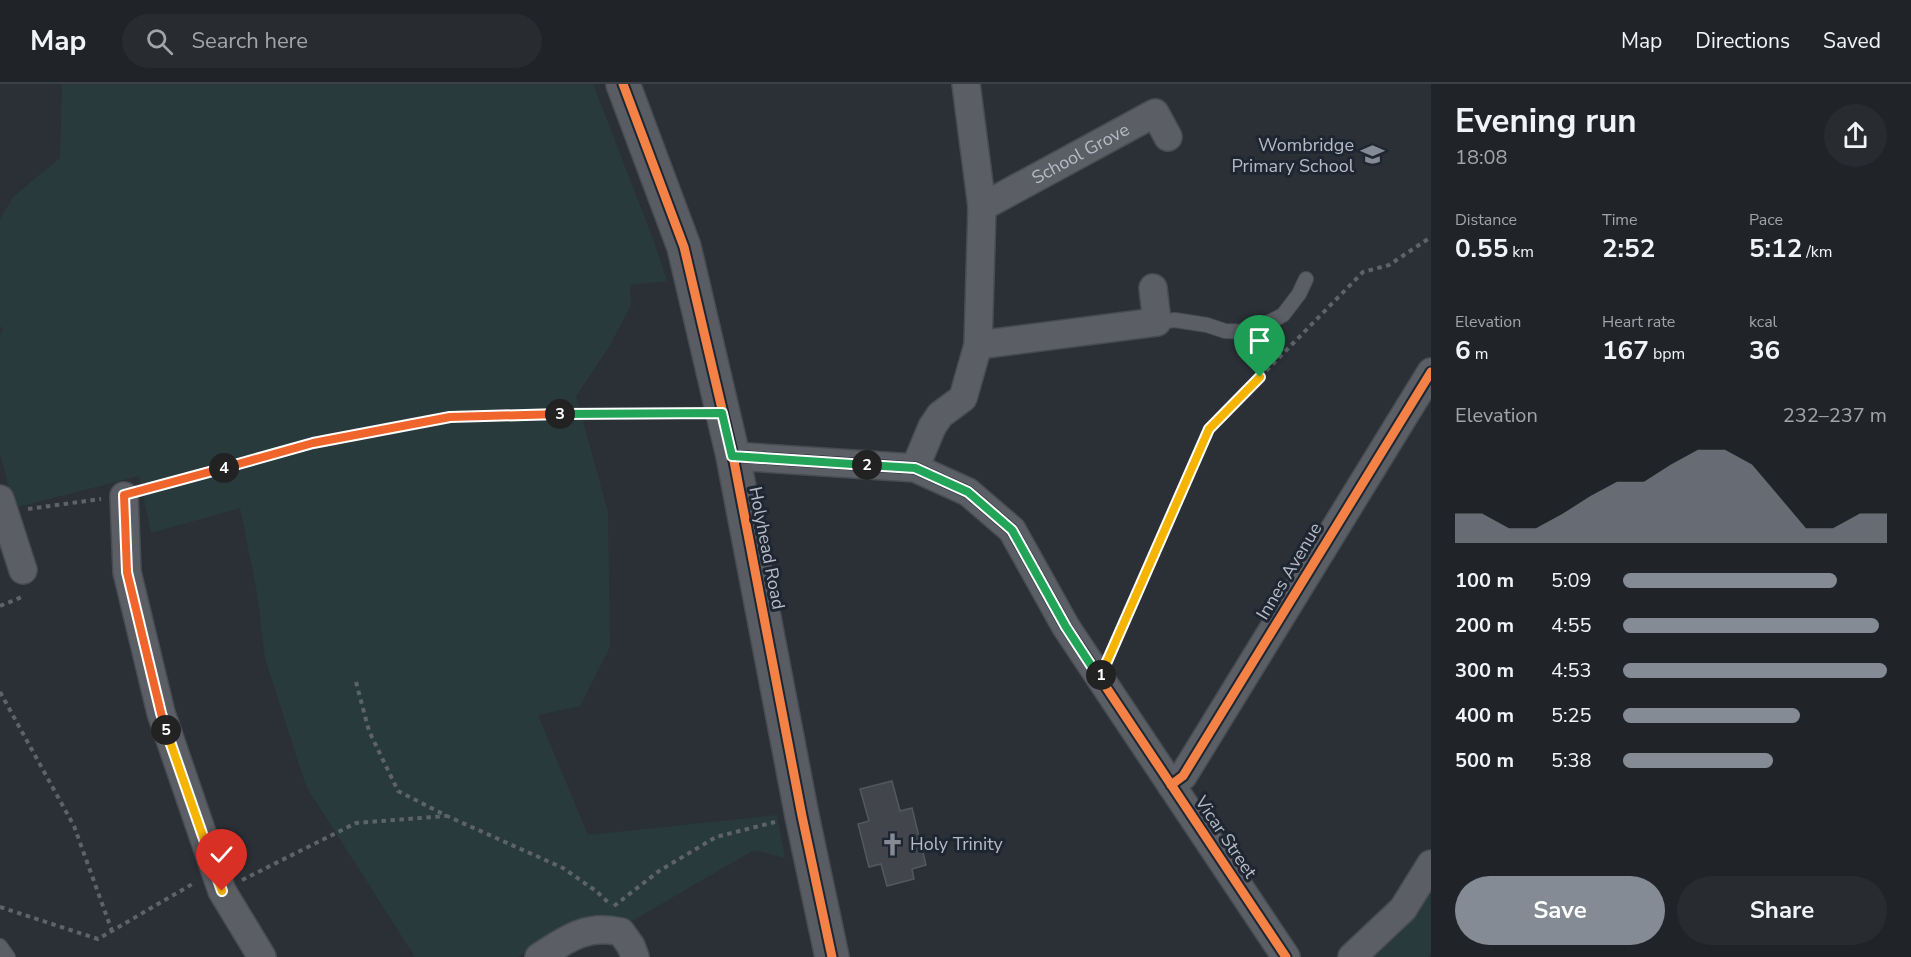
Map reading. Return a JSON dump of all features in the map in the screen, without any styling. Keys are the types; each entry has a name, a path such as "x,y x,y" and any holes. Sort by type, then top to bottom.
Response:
{"street":[{"name":"Holyhead Road","path":"623,84 684,248 732,456 802,816 832,957"},
{"path":"915,468 932,427 940,415 963,398 978,345 982,207 966,84"},
{"name":"School Grove","path":"982,207 1155,113 1168,137"},
{"path":"978,345 1157,322 1153,288"},
{"name":"Innes Avenue","path":"1171,785 1183,776 1431,372"},
{"name":"Vicar Street","path":"732,456 915,468 968,492 1012,530 1066,627 1286,957"},
{"path":"124,495 127,572 158,702 218,881 262,957"},
{"path":"2,506 23,570"},
{"path":"1352,957 1403,909 1431,864"},
{"path":"539,957 573,935 605,928 617,920 635,957"}],"lane":[{"path":"1157,322 1175,320 1226,331 1251,332 1283,315 1299,294 1306,279"},
{"path":"0,946 8,957"}],"path":[{"path":"1100,679 1209,429 1364,272 1389,265 1431,237"},
{"path":"2,506 124,495 313,443 450,417 722,413"},
{"path":"356,682 369,731 398,791 447,816 563,868 597,891 617,920 659,871 716,837 802,816"},
{"path":"0,692 74,826 112,931"},
{"path":"0,908 98,939 218,881 356,823 447,816"}],"shaded area":[{"path":"62,84 593,84 667,281 630,285 631,305 610,345 576,396 608,512 610,647 580,706 538,715 588,835 777,815 785,858 754,850 632,921 572,923 518,957 415,957 306,786 265,658 257,593 240,508 151,533 139,476 14,508 0,453 0,335 3,329 0,326 0,219 13,197 60,158"},
{"path":"1431,885 1431,953 1428,957 1374,957 1410,923"}],"building":[{"name":"Holy Trinity","path":"892,781 900,811 912,808 926,865 912,869 914,879 887,886 881,864 869,867 858,824 869,821 860,789"}],"cycle path":[{"path":"623,84 684,247 733,456 802,816 832,957"},
{"path":"1171,785 1183,776 1431,372"},
{"path":"733,456 915,468 968,492 1012,530 1066,627 1286,957"}],"place":[{"name":"Wombridge Primary School","path":"1372,155"},
{"name":"Holy Trinity","path":"892,844"}],"route":[{"path":"222,891 161,713 127,572 124,495 313,443 450,417 722,413 732,456 915,468 968,492 1012,530 1066,627 1100,679 1209,429 1260,377"}]}
